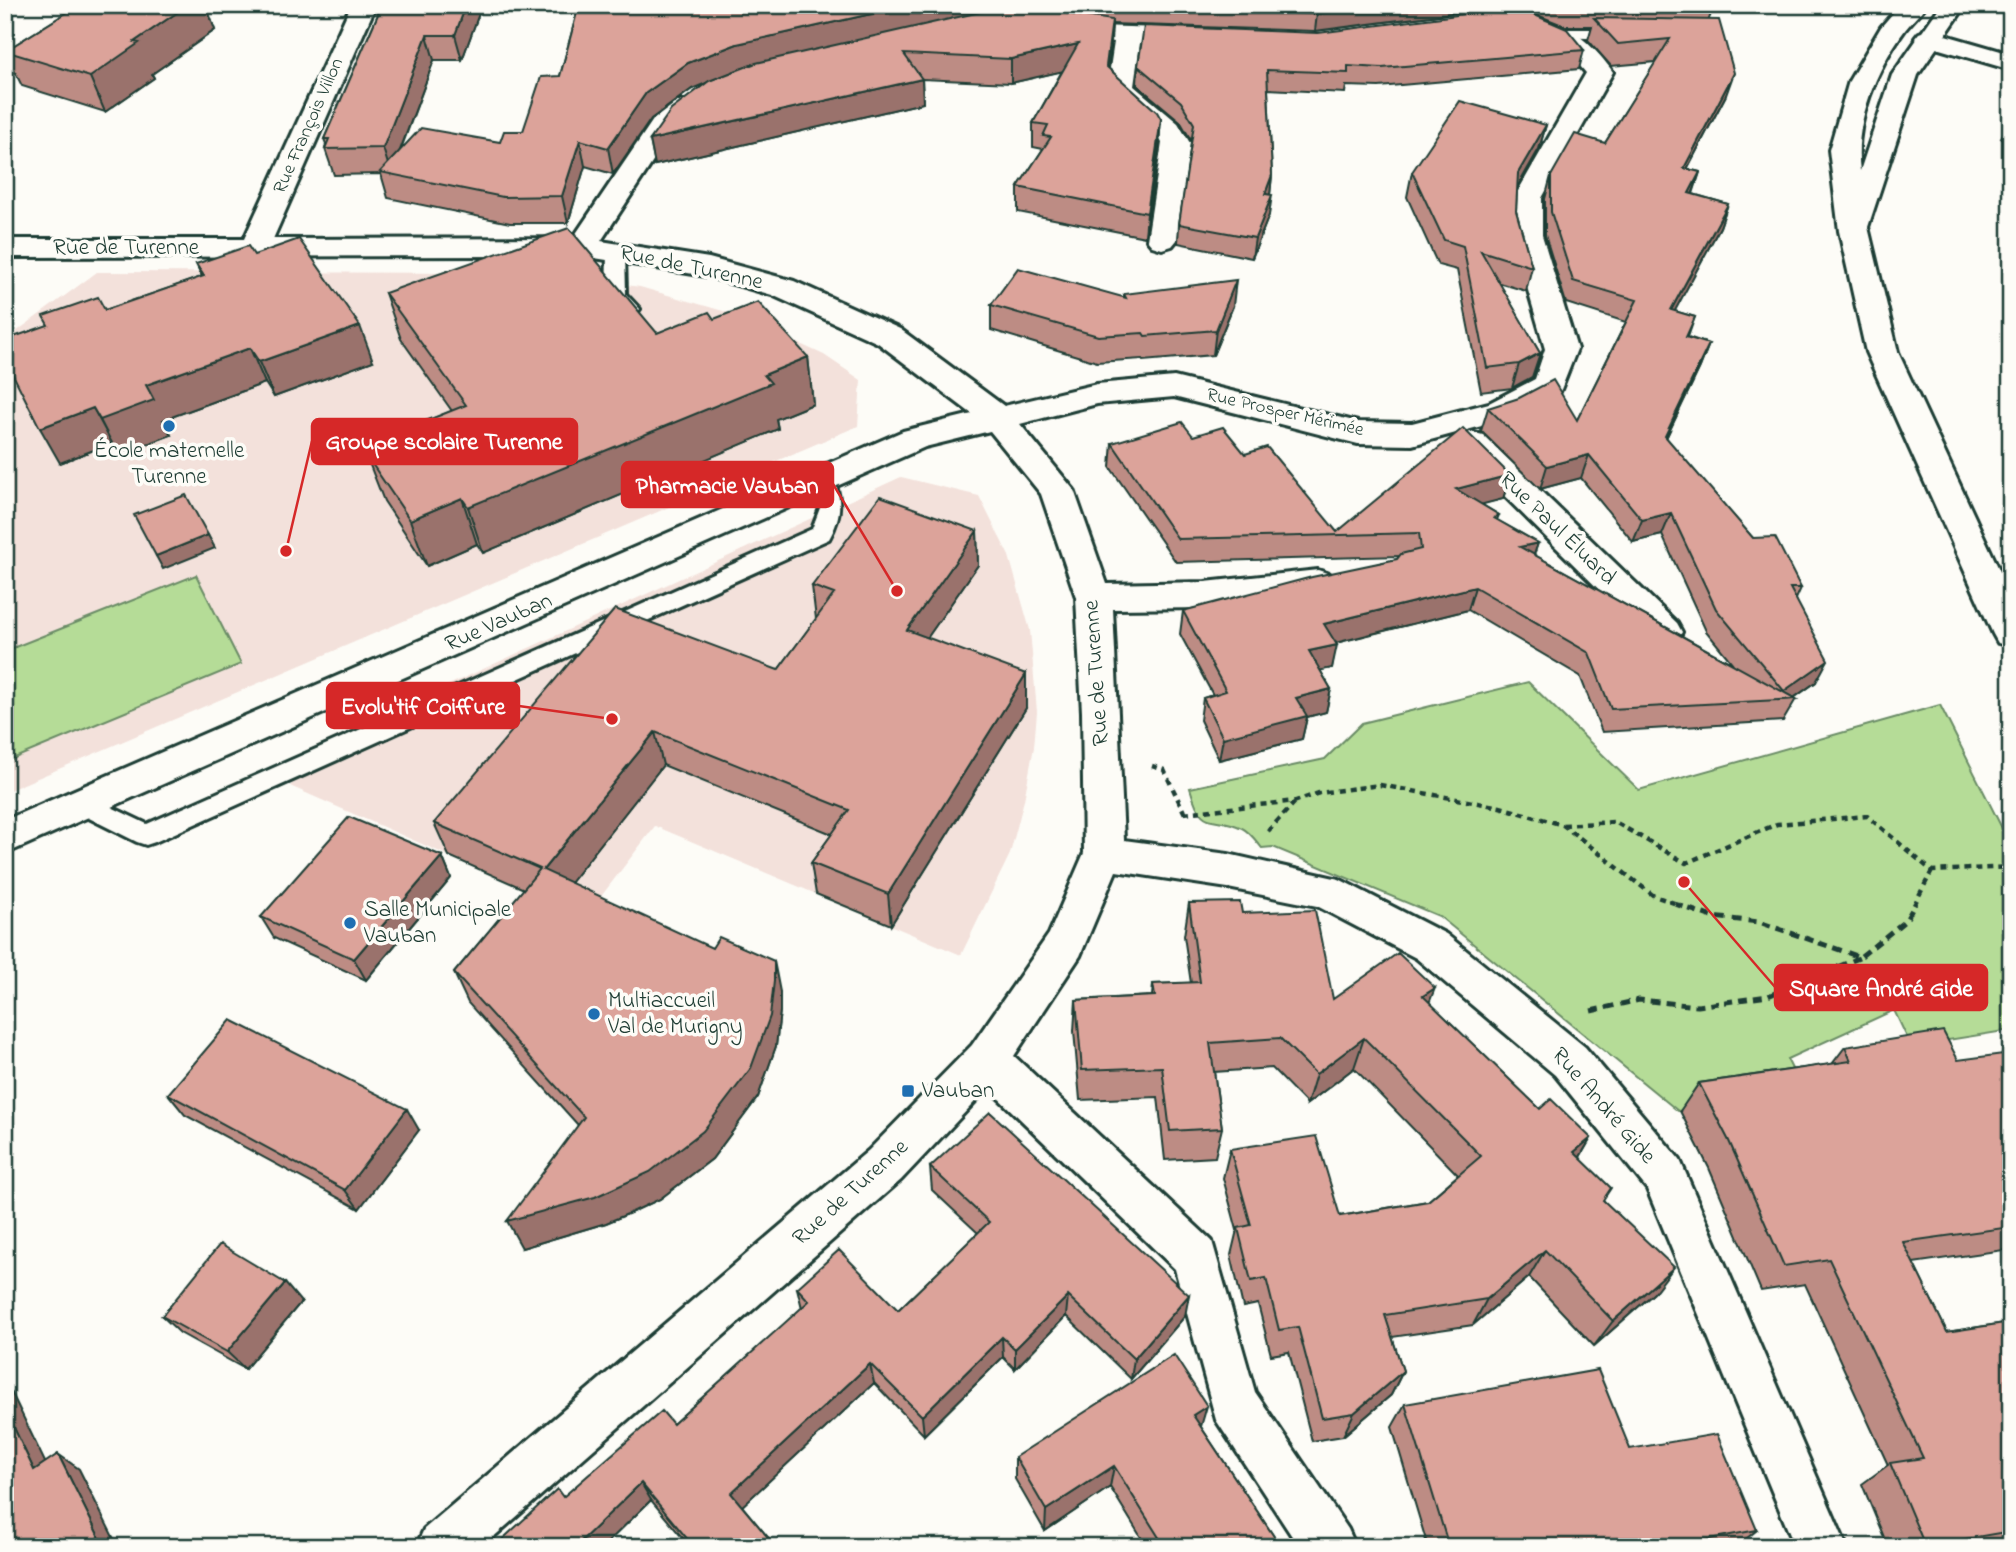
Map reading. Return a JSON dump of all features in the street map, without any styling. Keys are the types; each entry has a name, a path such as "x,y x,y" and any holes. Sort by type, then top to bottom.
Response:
{"street":[{"name":"Rue François Villon","path":"254,247 364,5"},
{"path":"1914,5 1894,27 1862,81 1843,150 1854,231 1882,352 2011,634"},
{"path":"1854,231 1905,75 1928,38 1954,5"},
{"path":"1037,23 1097,34 1222,38"},
{"name":"Rue Prosper Mérimée","path":"996,417 1097,394 1174,387 1236,400 1359,433 1412,434 1500,411 1549,385 1561,349 1527,234 1528,198 1600,72 1572,41 1530,23 1517,23"},
{"path":"1128,35 1120,88 1168,129 1176,144 1162,240"},
{"path":"1928,38 2011,62"},
{"path":"582,247 663,126 702,97 714,92"},
{"name":"Rue de Turenne","path":"5,248 582,247 709,267 783,288 889,336 950,379 996,417 1057,490 1094,597 1104,853 1065,944 987,1059 885,1165 442,1547"},
{"name":"Rue Vauban","path":"5,838 915,439 996,417"},
{"name":"Rue Paul Éluard","path":"1452,424 1604,577 1664,632"},
{"path":"1094,597 1205,595 1298,587 1352,576"},
{"name":"Rue André Gide","path":"1104,853 1228,871 1325,891 1431,946 1570,1061 1664,1175 1821,1547"},
{"path":"987,1059 1195,1257 1233,1403 1330,1547"}],"lane":[{"name":"Rue Prosper Mérimée","path":"1557,34 1635,34"},
{"path":"616,253 616,295 647,326"},
{"path":"84,804 146,835 158,830 821,534 831,508 823,479"}],"path":[{"path":"1102,752 1164,770 1184,813 1191,821"},
{"path":"1184,813 1296,801 1319,793 1380,785 1500,807 1563,825 1615,822 1686,863 1777,824 1867,816 1933,871 2011,867"},
{"path":"1263,836 1296,801"},
{"path":"1563,825 1654,897 1712,917 1759,922 1860,957"},
{"path":"1528,1027 1639,1000 1698,1006 1768,996 1860,957 1906,920 1933,871"}],"shaded area":[{"path":"97,272 516,273 640,287 737,315 824,355 861,380 858,426 5,792 5,340"},
{"path":"901,477 979,496 1009,556 1030,630 1037,712 1034,747 1024,800 1010,854 961,955 655,826 586,916 290,786 317,757 305,751"}],"green space":[{"path":"196,575 241,664 5,762 5,651"},
{"path":"1528,682 1639,790 1940,705 2011,846 2011,1030 1911,1046 1894,1010 1787,1059 1814,1113 1760,1101 1678,1111 1439,916 1273,847 1262,848 1242,828 1204,816 1199,811 1190,788 1325,759 1362,723"}],"building":[{"path":"79,5 188,5 134,42 139,43 90,77 5,51"},
{"path":"382,5 466,5 455,35 427,35 383,148 325,149 329,139 324,139"},
{"path":"579,5 911,5 737,44 688,63 646,93 608,148 580,140 562,196 503,197 380,172 421,128 500,142 504,131 523,131 541,77 560,76"},
{"path":"1011,5 1112,20 1106,66 1157,112 1161,119 1147,213 1018,187 1051,137 1043,136 1048,125 1033,123 1078,44 1011,59 904,54 922,79 650,140 671,110 709,81 756,63"},
{"path":"1093,5 1387,5 1317,14"},
{"path":"1559,5 1712,5 1713,9 1569,9"},
{"path":"1480,12 1530,13 1567,29 1584,50 1382,68 1348,66 1348,73 1267,70 1272,175 1265,194 1272,195 1255,238 1179,224 1194,124 1181,102 1138,66 1144,26 1318,33"},
{"path":"1594,18 1719,20 1734,73 1684,168 1700,172 1689,193 1728,204 1671,310 1695,317 1686,337 1709,344 1665,436 1753,538 1775,537 1801,588 1790,588 1828,660 1784,691 1716,609 1671,513 1642,520 1589,455 1547,466 1488,408 1519,398 1553,380 1577,420 1637,300 1573,281 1551,212 1551,176 1575,134 1605,143 1670,39 1618,44"},
{"path":"1460,101 1546,125 1518,173 1516,211 1532,267 1481,251 1540,353 1519,364 1487,368 1463,246 1444,240 1412,172"},
{"path":"569,228 657,333 709,312 714,319 758,302 808,357 764,375 771,383 468,507 462,498 410,520 366,455 419,434 413,426 466,405 385,293"},
{"path":"299,239 360,326 259,362 250,348 146,385 154,400 100,420 93,408 40,428 5,359 5,340 48,325 43,316 98,297 105,310 204,276 196,264 248,246 254,255"},
{"path":"1018,268 1126,298 1124,294 1236,280 1216,330 1145,336 1143,333 1098,336 991,305"},
{"path":"1182,422 1193,436 1223,427 1245,454 1267,447 1337,532 1463,428 1510,475 1456,489 1499,515 1494,518 1538,543 1520,547 1796,699 1611,709 1589,653 1475,587 1324,624 1337,645 1309,651 1331,689 1296,698 1307,716 1223,738 1203,698 1226,691 1183,611 1312,577 1397,559 1401,554 1421,549 1419,533 1178,539 1112,443"},
{"path":"186,495 208,535 156,556 134,515"},
{"path":"880,496 977,531 907,630 1026,674 888,894 811,863 849,810 655,732 543,870 712,948 719,937 774,961 770,1016 751,1068 703,1131 650,1172 595,1197 507,1221 584,1117 454,973 540,869 434,823 615,609 778,670 834,594 812,586"},
{"path":"349,817 442,856 354,959 261,917"},
{"path":"1240,902 1242,913 1315,910 1333,999 1398,953 1435,988 1423,996 1540,1109 1551,1099 1591,1138 1574,1152 1611,1188 1603,1200 1674,1267 1613,1321 1545,1250 1487,1299 1385,1315 1403,1371 1354,1413 1322,1418 1298,1327 1279,1330 1266,1278 1251,1281 1238,1228 1251,1225 1230,1149 1316,1136 1340,1216 1428,1201 1481,1156 1364,1038 1316,1074 1280,1038 1210,1043 1222,1128 1170,1131 1162,1067 1082,1070 1076,1000 1155,996 1153,984 1200,982 1189,903"},
{"path":"231,1020 407,1109 345,1190 168,1094"},
{"path":"1943,1031 1958,1060 2003,1054 2011,1068 2011,1227 1903,1242 1947,1332 2011,1322 2011,1531 1925,1546 1890,1463 1923,1458 1829,1259 1784,1266 1729,1141 1699,1083 1851,1061 1845,1047"},
{"path":"990,1112 1189,1295 1134,1359 1068,1296 1015,1349 1002,1337 922,1416 870,1364 731,1493 776,1547 694,1547 641,1483 575,1547 494,1547 557,1489 563,1497 662,1411 673,1424 809,1301 797,1288 839,1250 898,1310 989,1222 930,1167"},
{"path":"220,1244 285,1283 227,1352 162,1316"},
{"path":"1174,1355 1207,1406 1193,1415 1281,1547 1165,1547 1114,1466 1046,1510 1015,1457"},
{"path":"1598,1370 1630,1449 1717,1434 1757,1530 1667,1547 1449,1547 1405,1404"},
{"path":"5,1409 34,1470 58,1454 104,1547 5,1547"}],"place":[{"name":"École maternelle Turenne","path":"169,426"},
{"name":"Groupe scolaire Turenne","path":"286,551"},
{"name":"Pharmacie Vauban","path":"897,591"},
{"name":"Evolu'tif Coiffure","path":"612,719"},
{"name":"Square André Gide","path":"1684,882"},
{"name":"Salle Municipale Vauban","path":"350,923"},
{"name":"Multiaccueil Val de Murigny","path":"594,1014"},
{"name":"Vauban","path":"908,1091"}]}
